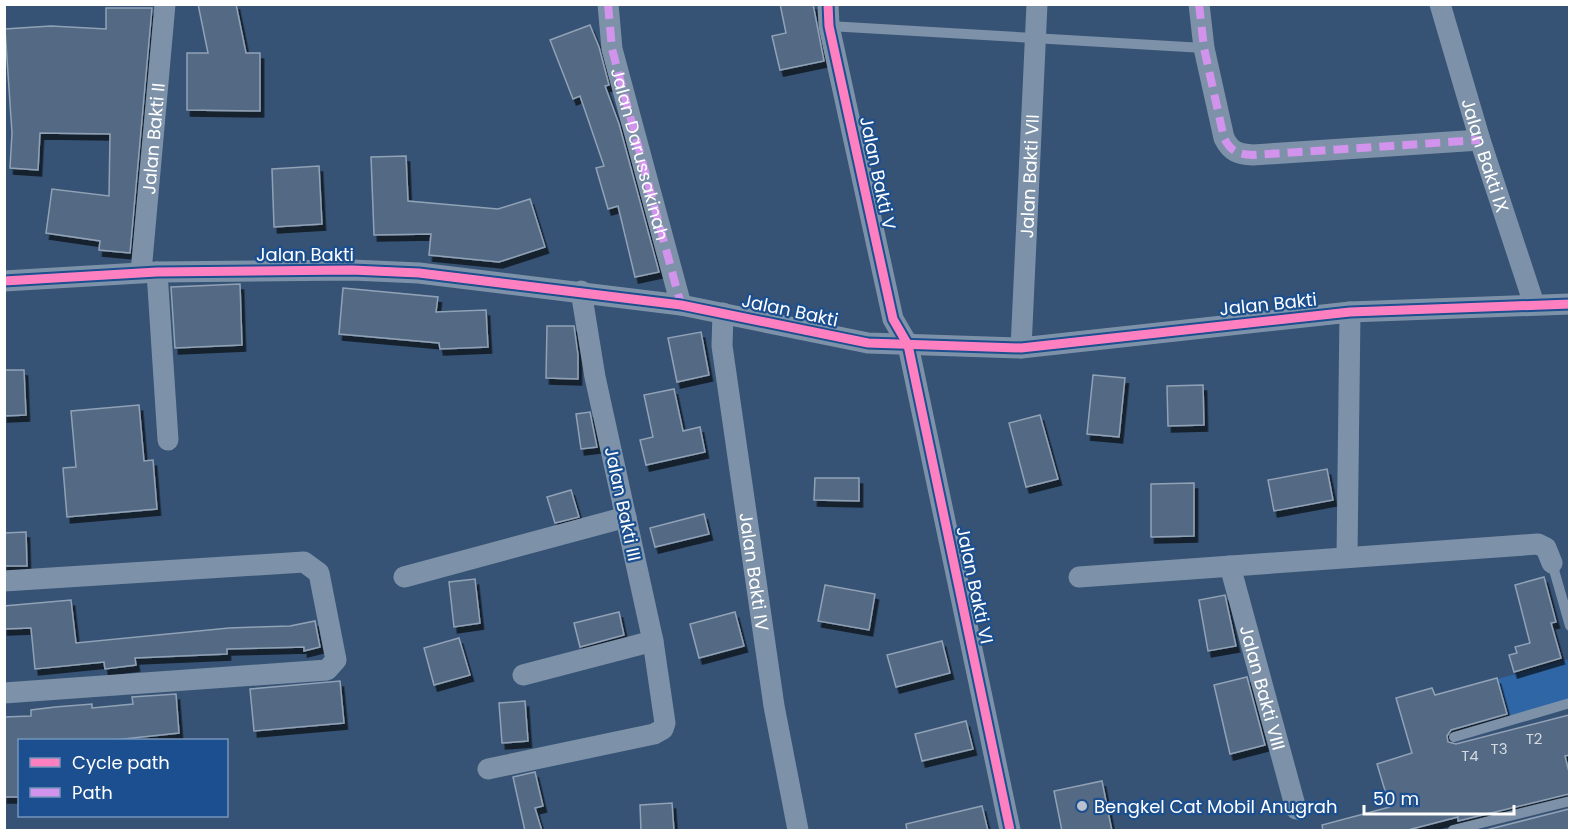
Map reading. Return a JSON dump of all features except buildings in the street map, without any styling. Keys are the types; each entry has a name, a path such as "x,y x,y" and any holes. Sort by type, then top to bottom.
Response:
{"street":[{"name":"Jalan Bakti II","path":"165,4 149,272 168,440"},
{"name":"Jalan Darussakinah","path":"608,4 612,49 681,305"},
{"name":"Jalan Bakti V","path":"828,4 829,27 893,319 908,345"},
{"name":"Jalan Bakti VII","path":"1021,348 1037,4"},
{"path":"1199,4 1204,48 1224,138 1229,147 1237,153 1253,155 1480,140"},
{"name":"Jalan Bakti IX","path":"1440,4 1480,140 1534,304"},
{"name":"Jalan Bakti","path":"4,280 149,272 352,270 419,273 681,305 868,343 1021,348 1350,312 1569,304"},
{"name":"Jalan Bakti III","path":"488,769 654,734 663,729 666,717 653,641 595,377 581,291"},
{"path":"1347,557 1350,312"},
{"name":"Jalan Bakti IV","path":"723,313 723,358 774,706 798,831"},
{"name":"Jalan Bakti VI","path":"908,345 1010,831"},
{"path":"404,577 626,517"},
{"path":"1079,577 1538,544 1546,548 1552,563"},
{"path":"4,581 304,562 320,573 336,660 327,670 4,693"},
{"name":"Jalan Bakti VIII","path":"1230,566 1296,809"},
{"path":"523,675 653,641"}],"lane":[{"path":"829,27 1204,48"},
{"path":"1552,563 1569,626"},
{"path":"1454,737 1569,704"},
{"path":"1454,831 1569,801"}],"shaded area":[{"path":"1569,659 1569,701 1510,718 1498,679"}],"marked path":[{"path":"608,4 612,49 681,305"},
{"path":"1199,4 1204,48 1224,138 1236,151 1253,155 1480,140"}],"cycle path":[{"path":"828,4 829,26 893,319 908,345 1010,830"},
{"path":"4,281 157,272 352,270 419,273 681,305 868,343 1021,348 1350,312 1570,304"}],"place":[{"name":"Bengkel Cat Mobil Anugrah","path":"1082,806"}]}
